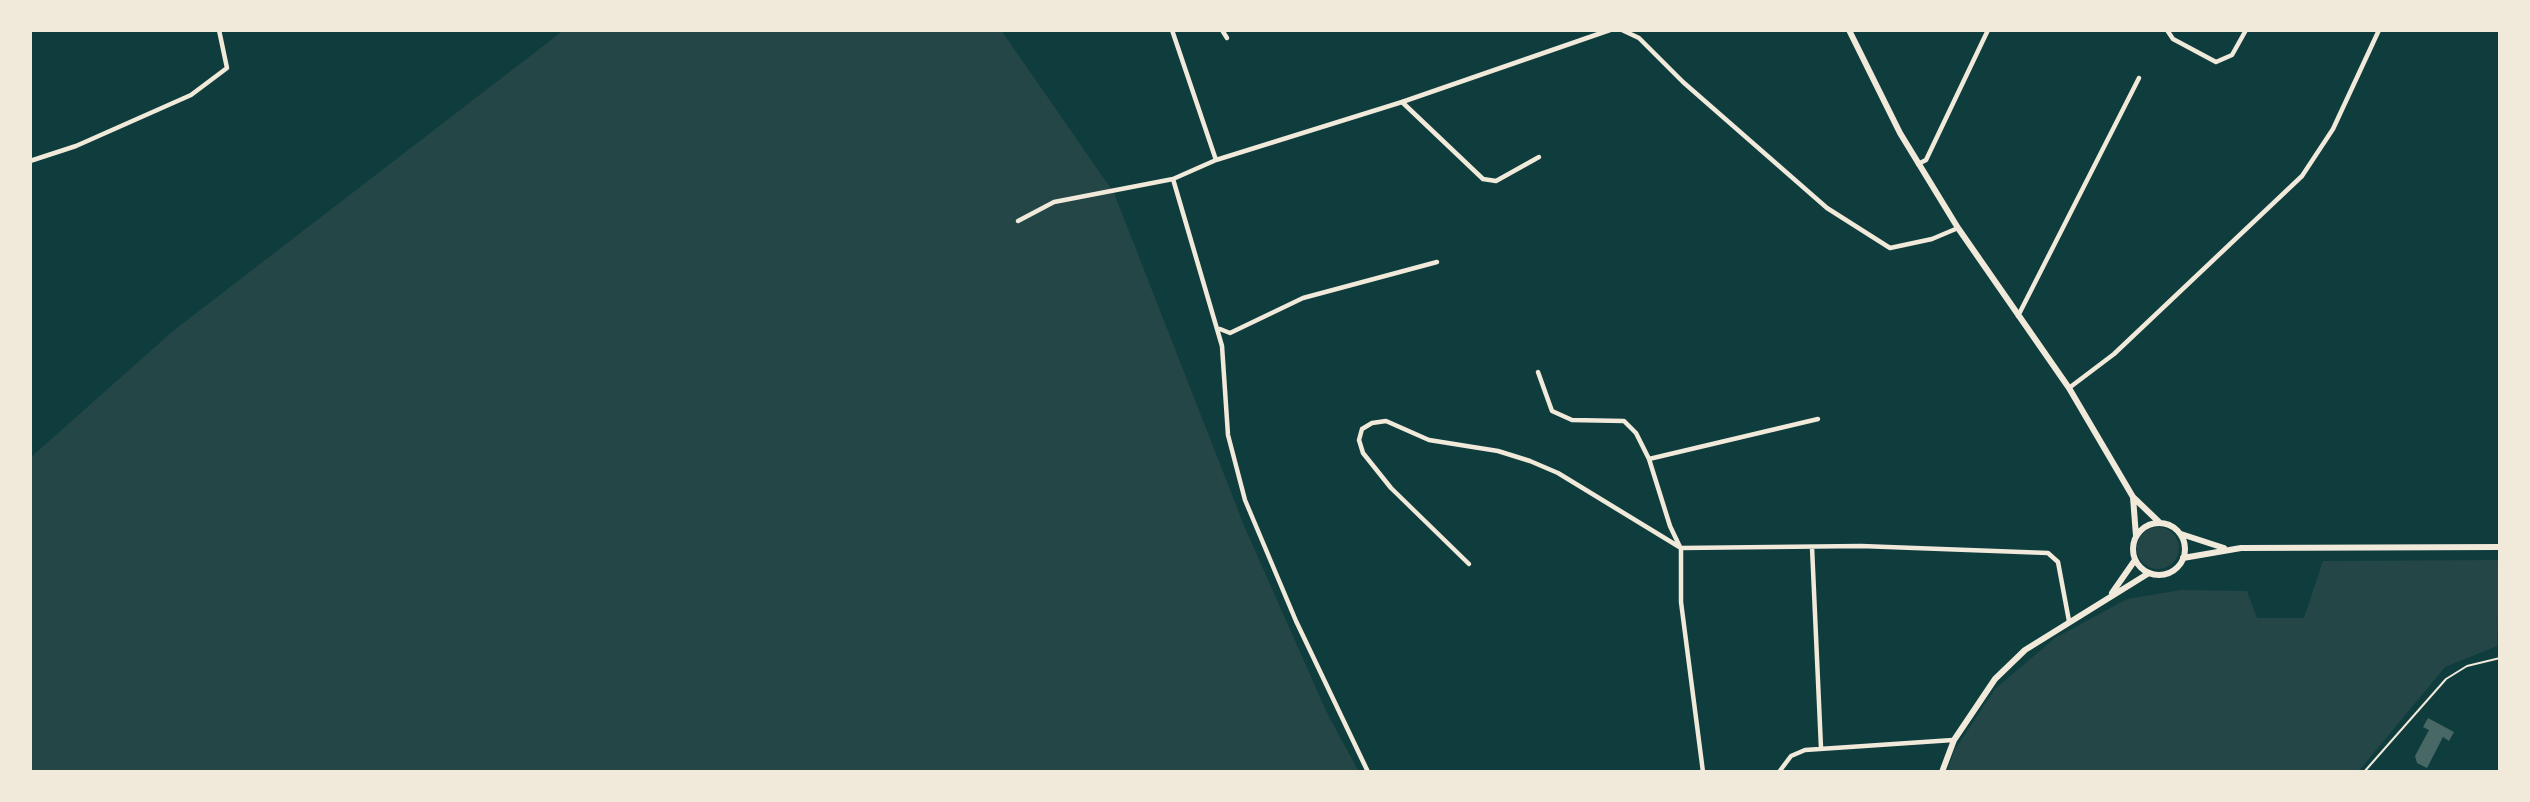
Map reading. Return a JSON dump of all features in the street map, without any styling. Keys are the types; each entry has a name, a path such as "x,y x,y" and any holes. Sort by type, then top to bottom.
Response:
{"main road":[{"path":"1849,30 1918,164 1958,228 2068,388 2133,497 2159,523"},
{"path":"2133,497 2135,560 2149,573"},
{"path":"2136,536 2146,526 2159,523 2171,525 2181,534 2226,549"},
{"path":"1942,772 1954,740 1994,679 2025,650 2110,595 2149,573 2166,574 2177,568 2183,558 2185,546 2181,534"},
{"path":"2183,558 2226,549 2500,547"},
{"path":"2110,595 2135,560"}],"street":[{"path":"30,161 76,146 191,95 227,68 228,60 219,30"},
{"path":"1172,30 1216,160"},
{"path":"1222,30 1227,38"},
{"path":"1018,221 1054,202 1172,179 1216,160 1402,102 1609,30"},
{"path":"1622,30 1639,38 1683,82 1827,208 1890,248 1931,239 1958,228"},
{"path":"1918,164 1926,160 1987,30"},
{"path":"2167,30 2174,39 2216,62 2232,55 2246,30"},
{"path":"2068,388 2114,354 2302,176 2333,130 2379,30"},
{"path":"2018,316 2139,78"},
{"path":"1402,102 1483,179 1496,181 1539,157"},
{"path":"1172,179 1191,252 1222,346 1228,435 1245,500 1296,621 1368,772"},
{"path":"1217,326 1222,332 1230,333 1303,298 1437,262"},
{"path":"1538,372 1552,411 1572,420 1624,421 1636,433 1649,459 1670,526 1681,548 1681,602 1703,772"},
{"path":"1649,459 1818,419"},
{"path":"1469,564 1391,488 1363,453 1359,440 1362,429 1373,423 1386,421 1429,440 1498,451 1530,461 1558,473 1681,548 1861,546 2048,553 2059,562 2069,621"},
{"path":"1812,547 1821,748"},
{"path":"1779,772 1791,756 1821,748 1954,740"}],"lane":[{"path":"2364,772 2446,680 2467,666 2500,658"}],"shaded area":[{"path":"564,30 1001,30 1114,193 1245,528 1327,713 1359,772 30,772 30,458 173,331"},
{"path":"2158,527 2173,533 2179,548 2173,563 2158,569 2143,563 2137,548 2143,533"},
{"path":"2500,560 2497,646 2445,667 2358,772 1947,772 1954,751 1995,689 2055,638 2127,599 2181,590 2247,591 2257,618 2304,618 2323,561"}],"building":[{"path":"2428,718 2454,732 2449,741 2443,737 2427,768 2417,763 2415,756 2429,730 2423,727"}]}
